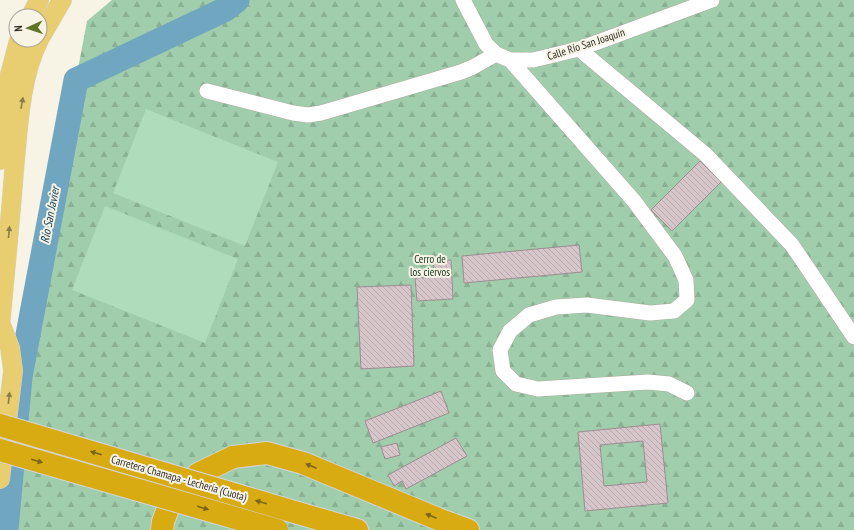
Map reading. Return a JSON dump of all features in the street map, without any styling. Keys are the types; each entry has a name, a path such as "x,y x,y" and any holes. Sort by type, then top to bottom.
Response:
{"highway":[{"name":"Carretera Chamapa - Lechería (Cuota)","path":"0,425 357,530"},
{"name":"Carretera Chamapa - Lechería (Cuota)","path":"0,450 277,530"},
{"path":"162,530 163,522 170,503 198,474 233,457 267,454 303,463 468,530"}],"main road":[{"path":"48,25 62,0"},
{"path":"0,160 9,78 18,48"},
{"path":"0,327 19,116 26,80 35,48"},
{"path":"0,322 10,348 12,371 0,479"}],"street":[{"name":"Calle Río San Joaquín","path":"463,0 486,44 496,54 510,60 533,60 579,49 712,0"},
{"path":"579,49 705,154 792,245 854,337"},
{"path":"207,91 293,113 308,115 322,113 461,72 496,54"},
{"path":"510,60 634,201 671,250 686,280 687,300 674,311 650,313 587,305 556,307 529,315 510,332 500,350 503,371 516,384 538,389 648,382 669,384 687,393"}],"green space":[{"name":"Cerro de los ciervos","path":"112,0 854,0 854,530 5,530 20,377 87,21"},
{"path":"146,109 278,162 245,246 113,193"},
{"path":"105,206 238,259 205,343 72,290"}],"building":[{"path":"700,161 721,182 672,231 651,210"},
{"path":"579,245 582,272 464,283 462,256"},
{"path":"451,260 453,299 417,301 415,278 434,277 433,261"},
{"path":"411,285 414,366 361,369 357,287"},
{"path":"441,391 449,413 373,443 365,421"},
{"path":"660,424 668,503 585,511 578,432","holes":["643,441 647,482 604,486 600,445"]},
{"path":"456,438 467,456 406,489 402,481 394,486 388,475"},
{"path":"397,443 400,455 385,459 381,447"}],"waterway":[{"name":"Río San Javier","path":"6,530 20,377 76,80 224,10 237,0"}]}
